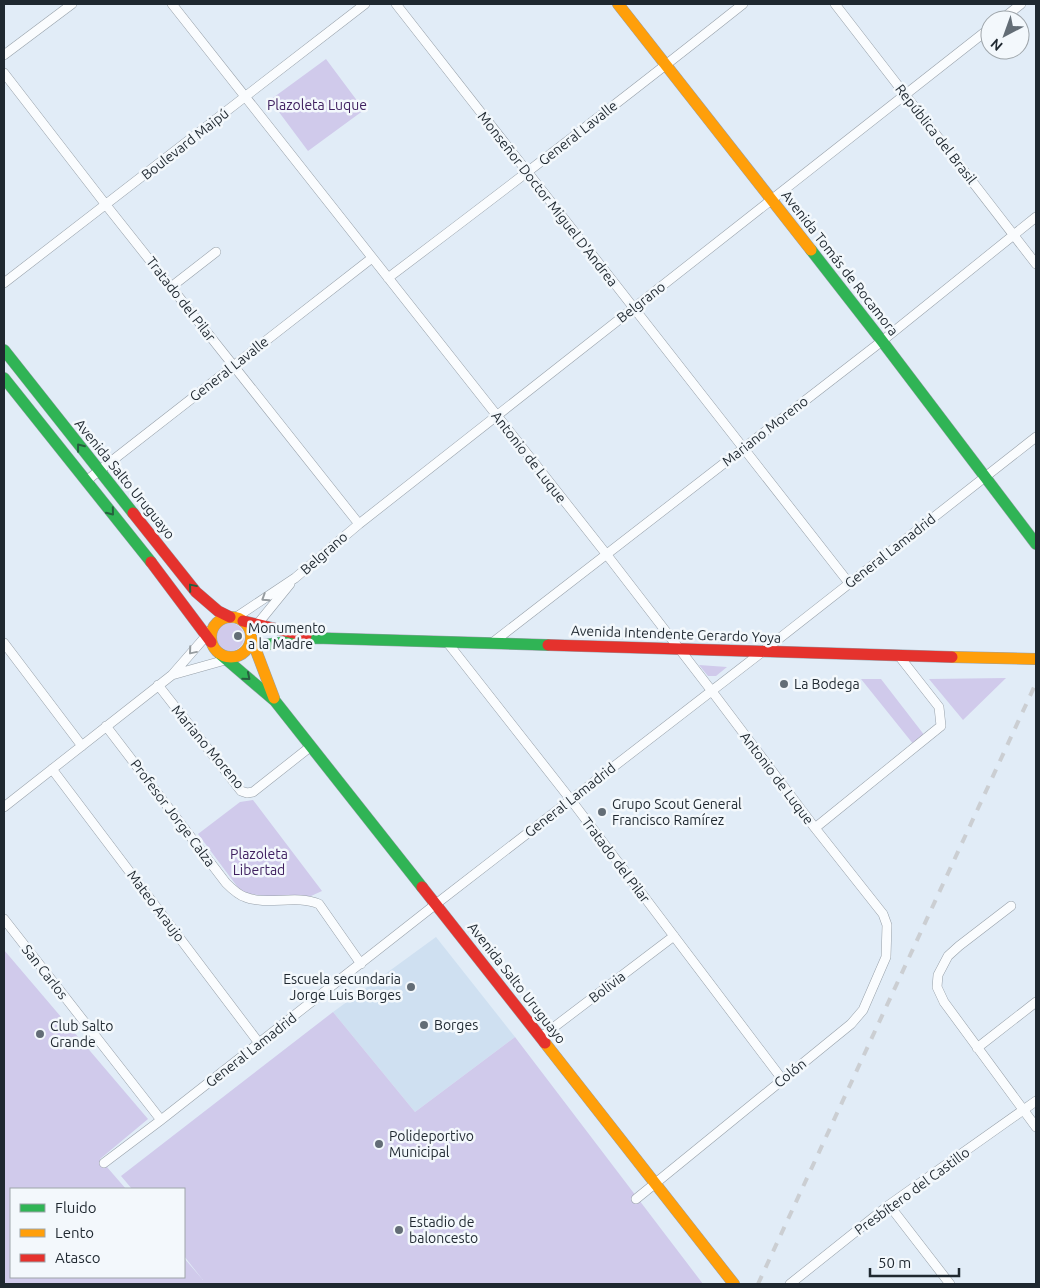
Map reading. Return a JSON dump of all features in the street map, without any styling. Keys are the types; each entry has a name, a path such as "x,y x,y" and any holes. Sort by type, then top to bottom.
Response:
{"main road":[{"name":"Avenida Tomás de Rocamora","path":"618,4 882,341 1036,544"},
{"name":"Avenida Salto Uruguayo","path":"4,350 98,471 196,592 218,611 236,618"},
{"path":"4,378 210,635 213,647 226,657 240,656 245,652 253,637 246,624 236,618 222,619 217,622 210,635"},
{"name":"Avenida Salto Uruguayo","path":"253,637 275,701"},
{"name":"Avenida Intendente Gerardo Yoya","path":"253,637 1036,659"},
{"name":"Avenida Intendente Gerardo Yoya","path":"253,637 315,638"},
{"name":"Avenida Salto Uruguayo","path":"226,657 275,701 734,1284"}],"street":[{"path":"4,55 72,4"},
{"name":"Antonio de Luque","path":"172,4 607,554 814,828 882,914"},
{"name":"Boulevard Maipú","path":"4,283 365,4"},
{"name":"Monseñor Doctor Miguel D'Andrea","path":"396,4 849,583"},
{"name":"General Lavalle","path":"388,278 665,66 742,4"},
{"name":"República del Brasil","path":"835,4 1036,264"},
{"name":"Belgrano","path":"236,618 295,578 358,524 980,36"},
{"name":"Tratado del Pilar","path":"4,73 358,524"},
{"name":"Mariano Moreno","path":"492,643 882,341 1036,217"},
{"path":"171,287 216,252"},
{"name":"General Lavalle","path":"86,481 372,258"},
{"name":"General Lamadrid","path":"104,1163 1036,437"},
{"name":"Belgrano","path":"253,637 295,578"},
{"path":"4,807 172,675 210,635"},
{"name":"Tratado del Pilar","path":"447,642 571,800 782,1079"},
{"path":"4,643 82,746"},
{"path":"814,828 941,726 939,707 900,656"},
{"path":"172,675 226,657"},
{"name":"Mariano Moreno","path":"158,685 241,790 253,792 310,747"},
{"name":"Profesor Jorge Calza","path":"106,726 226,883 243,897 258,900 310,901 319,904 361,964"},
{"name":"Mateo Araujo","path":"52,769 259,1043"},
{"path":"1010,906 948,956 938,975 937,987 944,1002 1036,1127"},
{"name":"Colón","path":"636,1198 851,1024 863,1010 886,957 887,925 882,914"},
{"name":"San Carlos","path":"4,919 161,1120"},
{"name":"Bolivia","path":"540,1038 674,936"},
{"path":"977,1048 1036,1002"},
{"name":"Presbítero del Castillo","path":"790,1284 889,1205 1036,1101"},
{"path":"889,1205 950,1284"}],"shaded area":[{"name":"Borges","path":"436,937 515,1037 415,1112 333,1012"}],"green space":[{"name":"Plazoleta Luque","path":"326,59 364,110 308,151 270,100"},
{"path":"230,623 240,627 244,637 240,647 230,651 220,647 216,637 220,627"},
{"path":"699,665 727,667 716,676 708,676"},
{"path":"1006,678 963,720 929,679"},
{"path":"861,679 881,679 925,736 914,745"},
{"name":"Plazoleta Libertad","path":"253,800 322,891 311,896 276,897 242,893 198,834 240,802"},
{"name":"Polideportivo Municipal","path":"4,950 148,1119 100,1159 125,1188 10,1188 10,1278 185,1278 185,1259 203,1280 185,1257 185,1188 131,1188 121,1176 333,1012 415,1112 515,1037 703,1284 4,1284"}],"railway":[{"path":"758,1284 1036,683"}],"traffic: fast":[{"path":"811,250 1036,544"},
{"path":"4,350 133,513"},
{"path":"4,378 151,562"},
{"path":"249,647 315,638 548,645"},
{"path":"220,654 275,701 422,887"}],"traffic: slow":[{"path":"618,4 811,250"},
{"path":"235,617 242,620 248,626 251,637 250,645 242,654 235,657 227,657 220,654 212,645 211,633 214,626 223,618 235,617"},
{"path":"252,640 274,698"},
{"path":"952,657 1036,659"},
{"path":"545,1043 734,1284"}],"traffic: jam":[{"path":"133,513 196,592 218,611 230,617"},
{"path":"151,562 211,642"},
{"path":"243,621 306,636"},
{"path":"548,645 952,657"},
{"path":"422,887 545,1043"}],"place":[{"name":"Monumento a la Madre","path":"238,636"},
{"name":"La Bodega","path":"784,684"},
{"name":"Grupo Scout General Francisco Ramírez","path":"602,812"},
{"name":"Escuela secundaria Jorge Luis Borges","path":"411,987"},
{"name":"Borges","path":"424,1025"},
{"name":"Club Salto Grande","path":"40,1034"},
{"name":"Polideportivo Municipal","path":"379,1144"},
{"name":"Estadio de baloncesto","path":"399,1230"}]}
